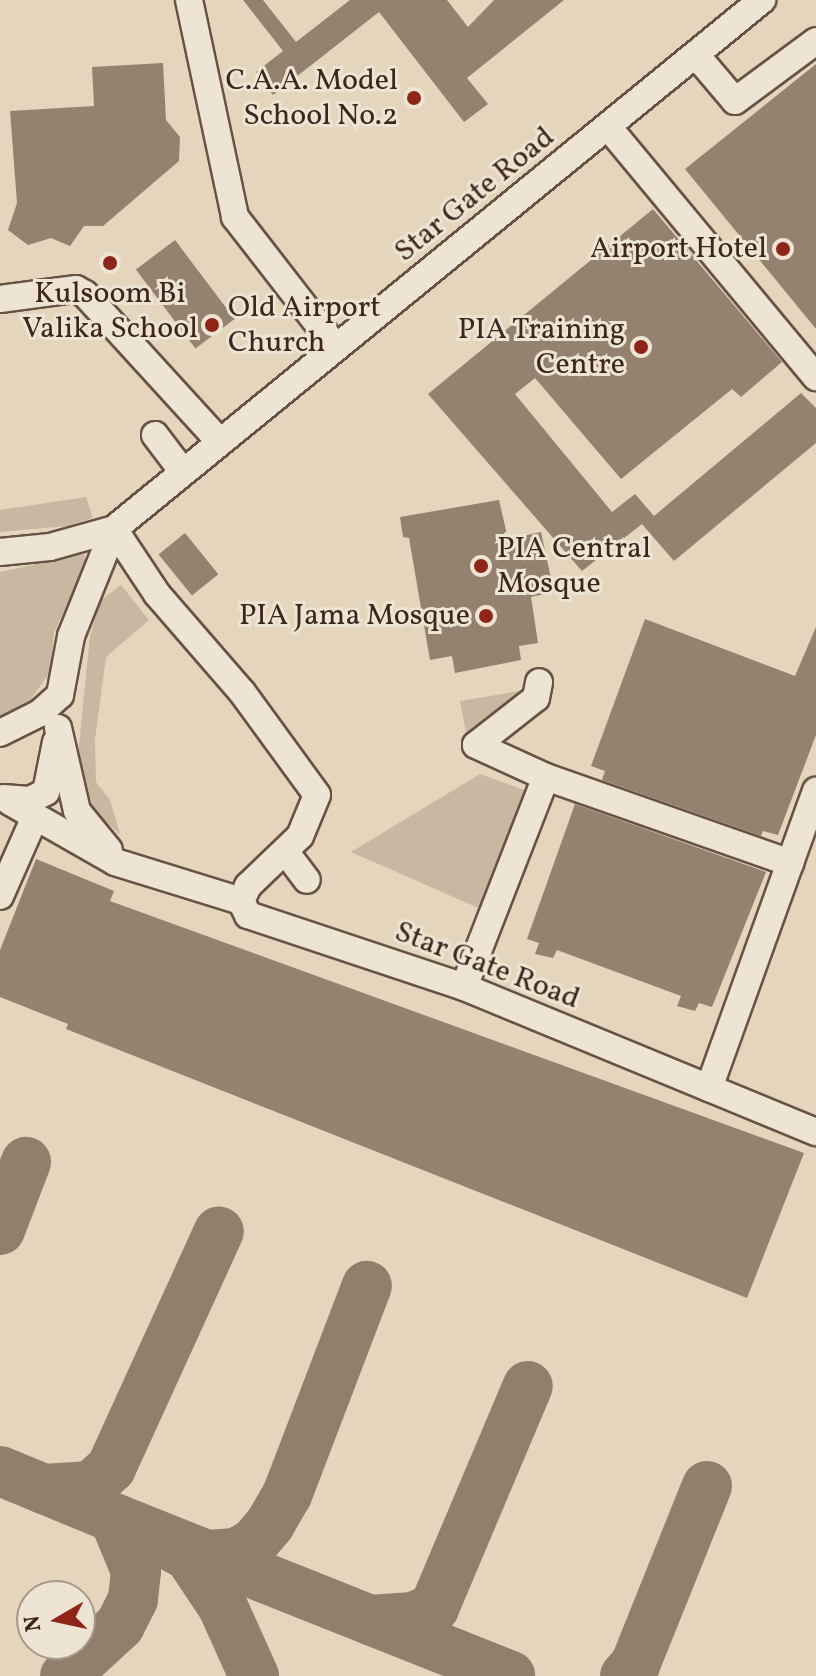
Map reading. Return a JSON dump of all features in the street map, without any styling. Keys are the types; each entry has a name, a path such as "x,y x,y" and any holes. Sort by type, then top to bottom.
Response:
{"street":[{"path":"189,0 235,217 336,347"},
{"name":"Star Gate Road","path":"114,529 762,0"},
{"path":"696,55 735,101 816,41"},
{"path":"609,128 816,377"},
{"path":"0,299 76,289 85,294 220,442"},
{"path":"155,435 183,472"},
{"path":"0,552 50,547 114,529"},
{"path":"5,799 46,792 58,728 60,695 76,621 114,529"},
{"path":"5,799 34,819 120,863 241,901 248,886 285,851 309,818 292,784 127,578 114,529"},
{"path":"539,682 536,698 476,745 546,777 790,863"},
{"path":"0,733 40,713 60,695"},
{"path":"58,728 77,811 120,863"},
{"path":"464,987 546,777"},
{"path":"709,1088 816,791"},
{"path":"0,896 34,819"},
{"path":"285,851 307,880"},
{"name":"Star Gate Road","path":"241,901 248,915 270,924 464,987 816,1132"}],"shaded area":[{"path":"86,497 93,518 67,526 0,532 0,510"},
{"path":"84,554 86,562 54,633 51,671 23,710 0,722 0,572"},
{"path":"121,585 149,620 106,657 95,739 96,782 110,800 120,834 91,809 77,765 90,636 100,601"},
{"path":"532,689 526,697 466,733 460,701"},
{"path":"480,774 527,791 483,910 351,852"}],"building":[{"path":"243,0 263,0 296,42 350,0 447,0 468,27 494,0 564,0 467,78 488,104 464,122 379,12 273,95 256,72 283,51"},
{"path":"163,63 166,120 180,137 179,161 103,226 84,226 70,246 51,238 28,245 8,230 17,203 10,111 94,106 92,67"},
{"name":"Airport Hotel","path":"816,64 816,329 685,169"},
{"path":"653,209 782,362 741,397 732,389 621,479 535,378 515,394 612,512 635,494 654,516 801,393 816,408 816,443 674,561 642,524 582,571 428,394"},
{"path":"175,240 235,319 195,349 136,269"},
{"name":"PIA Central Mosque","path":"499,500 508,539 541,532 554,592 531,597 538,643 519,646 521,660 455,673 452,656 430,660 409,538 403,537 400,517"},
{"path":"185,533 218,574 192,596 159,554"},
{"path":"645,619 795,676 816,627 816,735 778,835 763,831 761,836 602,780 605,771 591,766"},
{"path":"575,804 766,872 712,1007 699,1003 695,1011 677,1006 681,996 557,950 553,958 535,954 539,943 527,939"},
{"path":"36,859 114,891 110,901 804,1153 747,1298 66,1029 68,1024 0,997 0,950"}],"taxiway":[{"path":"0,1230 26,1162"},
{"path":"44,1489 91,1486 111,1468 219,1231"},
{"path":"207,1555 236,1553 254,1543 270,1524 287,1495 367,1286"},
{"path":"370,1620 413,1617 434,1608 528,1386"},
{"path":"0,1471 134,1526 189,1556 223,1607 254,1676"},
{"path":"625,1676 635,1665 707,1486"},
{"path":"65,1676 120,1625 133,1599 136,1571 114,1518"},
{"path":"134,1526 510,1676"}],"place":[{"name":"C.A.A. Model School No.2","path":"414,98"},
{"name":"Airport Hotel","path":"783,249"},
{"name":"Kulsoom Bi Valika School","path":"110,263"},
{"name":"Old Airport Church","path":"212,325"},
{"name":"PIA Training Centre","path":"641,347"},
{"name":"PIA Central Mosque","path":"481,566"},
{"name":"PIA Jama Mosque","path":"486,616"}]}
